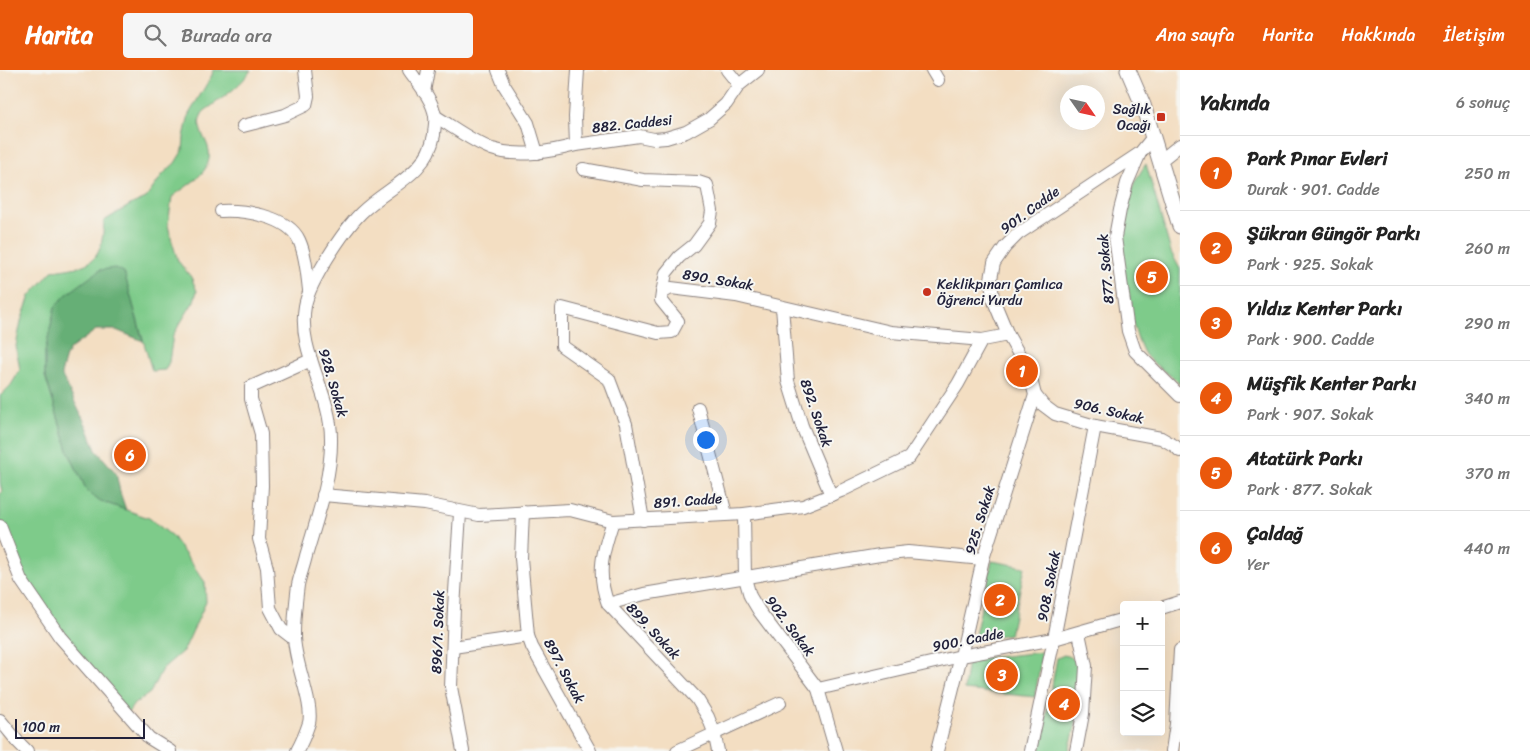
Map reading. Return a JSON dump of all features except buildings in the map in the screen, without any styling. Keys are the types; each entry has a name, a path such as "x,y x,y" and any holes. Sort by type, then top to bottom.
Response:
{"main road":[{"path":"1128,70 1143,105 1160,161 1174,188 1180,226"}],"street":[{"path":"243,126 285,115 306,105 308,89 305,70"},
{"path":"410,70 424,92 435,116"},
{"path":"424,92 428,70"},
{"path":"498,70 507,91 528,123 538,153"},
{"path":"576,145 574,117 578,70"},
{"path":"727,70 739,85"},
{"name":"882. Caddesi","path":"435,116 493,149 509,153 538,153 576,145 639,136 654,139 666,138 686,132 709,119 726,104 739,85 758,70"},
{"name":"928. Sokak","path":"297,751 309,722 309,714 294,650 298,584 323,495 332,437 323,390 311,360 303,331 305,304 309,290 343,235 361,213 410,176 422,163 432,146 435,116"},
{"name":"901. Cadde","path":"1035,395 1029,372 1008,335 993,299 991,279 994,263 1005,247 1018,234 1140,153 1153,137"},
{"path":"1160,161 1180,146"},
{"name":"877. Sokak","path":"1140,153 1127,183 1115,237 1128,331 1135,351 1180,396"},
{"path":"583,169 643,180 698,182 707,185 712,211 710,223 705,232 694,245 679,257 666,273 661,300 678,321 672,332 658,333 562,308 562,346 609,378 626,424 643,520"},
{"path":"221,211 251,212 277,221 287,228 298,238 309,290"},
{"name":"890. Sokak","path":"662,293 671,288 736,296 891,332 982,340 1008,335"},
{"name":"892. Sokak","path":"782,307 788,381 802,426 832,495"},
{"name":"891. Cadde","path":"323,495 426,504 460,513 479,515 570,510 613,521 744,514 803,506 832,495 909,458 958,384 982,340"},
{"path":"294,639 281,629 270,608 266,568 259,539 262,486 261,434 251,399 251,387 311,360"},
{"name":"906. Sokak","path":"1035,395 1055,414 1096,426 1161,438 1180,451"},
{"name":"925. Sokak","path":"961,656 983,559 1035,395"},
{"path":"698,408 726,514"},
{"name":"908. Sokak","path":"1030,751 1096,426"},
{"name":"897. Sokak","path":"524,512 522,558 528,636 532,647 590,751"},
{"name":"896/1. Sokak","path":"460,513 451,687 464,751"},
{"name":"902. Sokak","path":"744,514 745,578 750,596 759,611 818,689 836,751"},
{"name":"899. Sokak","path":"613,521 603,551 600,576 608,604 697,699 708,717 714,732 718,751"},
{"path":"0,526 21,580 60,637 149,738 170,751"},
{"path":"608,604 644,594 880,555 908,552 983,559"},
{"path":"1165,607 1180,602"},
{"name":"900. Cadde","path":"818,689 961,656 1054,639 1120,620"},
{"path":"1076,751 1083,714 1086,666 1079,633"},
{"path":"453,647 528,636"},
{"path":"1172,751 1176,724 1180,650"},
{"path":"936,751 961,656"},
{"path":"677,751 714,732 780,703"},
{"path":"0,720 26,751"}],"green space":[{"path":"213,70 251,70 243,80 202,114 200,127 208,146 209,161 198,177 172,197 168,225 171,238 178,261 191,277 197,291 194,301 173,335 169,362 165,370 152,371 124,273 100,270 55,307 45,352 45,376 69,453 87,491 98,500 149,518 172,536 205,582 206,602 184,650 162,669 150,693 134,704 127,714 21,580 0,526 0,494 2,492 0,482 0,396 11,385 20,370 16,346 21,321 30,296 52,271 77,267 92,260 101,246 104,221 146,198 163,174 175,163 183,150 189,114 212,75"},
{"path":"1146,164 1171,252 1180,269 1180,385 1144,353 1132,320 1123,272 1122,234 1124,215 1136,180"},
{"path":"115,268 124,272 143,341 116,330 96,330 70,349 61,374 88,429 96,450 116,473 126,510 98,500 87,491 69,453 45,375 45,352 55,307 66,295 100,270"},
{"path":"992,561 1025,567 1010,634 974,639"},
{"path":"1042,652 1035,697 964,690 968,660"},
{"path":"1064,655 1075,661 1080,673 1078,716 1069,751 1040,751 1057,658"}],"place":[{"name":"Sağlık Ocağı","path":"1161,117"},
{"name":"Atatürk Parkı","path":"1152,277"},
{"name":"Keklikpınarı Çamlıca Öğrenci Yurdu","path":"927,292"},
{"name":"Park Pınar Evleri","path":"1022,371"},
{"name":"Çaldağ","path":"130,455"},
{"name":"Şükran Güngör Parkı","path":"1000,600"},
{"name":"Yıldız Kenter Parkı","path":"1002,675"},
{"name":"Müşfik Kenter Parkı","path":"1064,704"}]}
